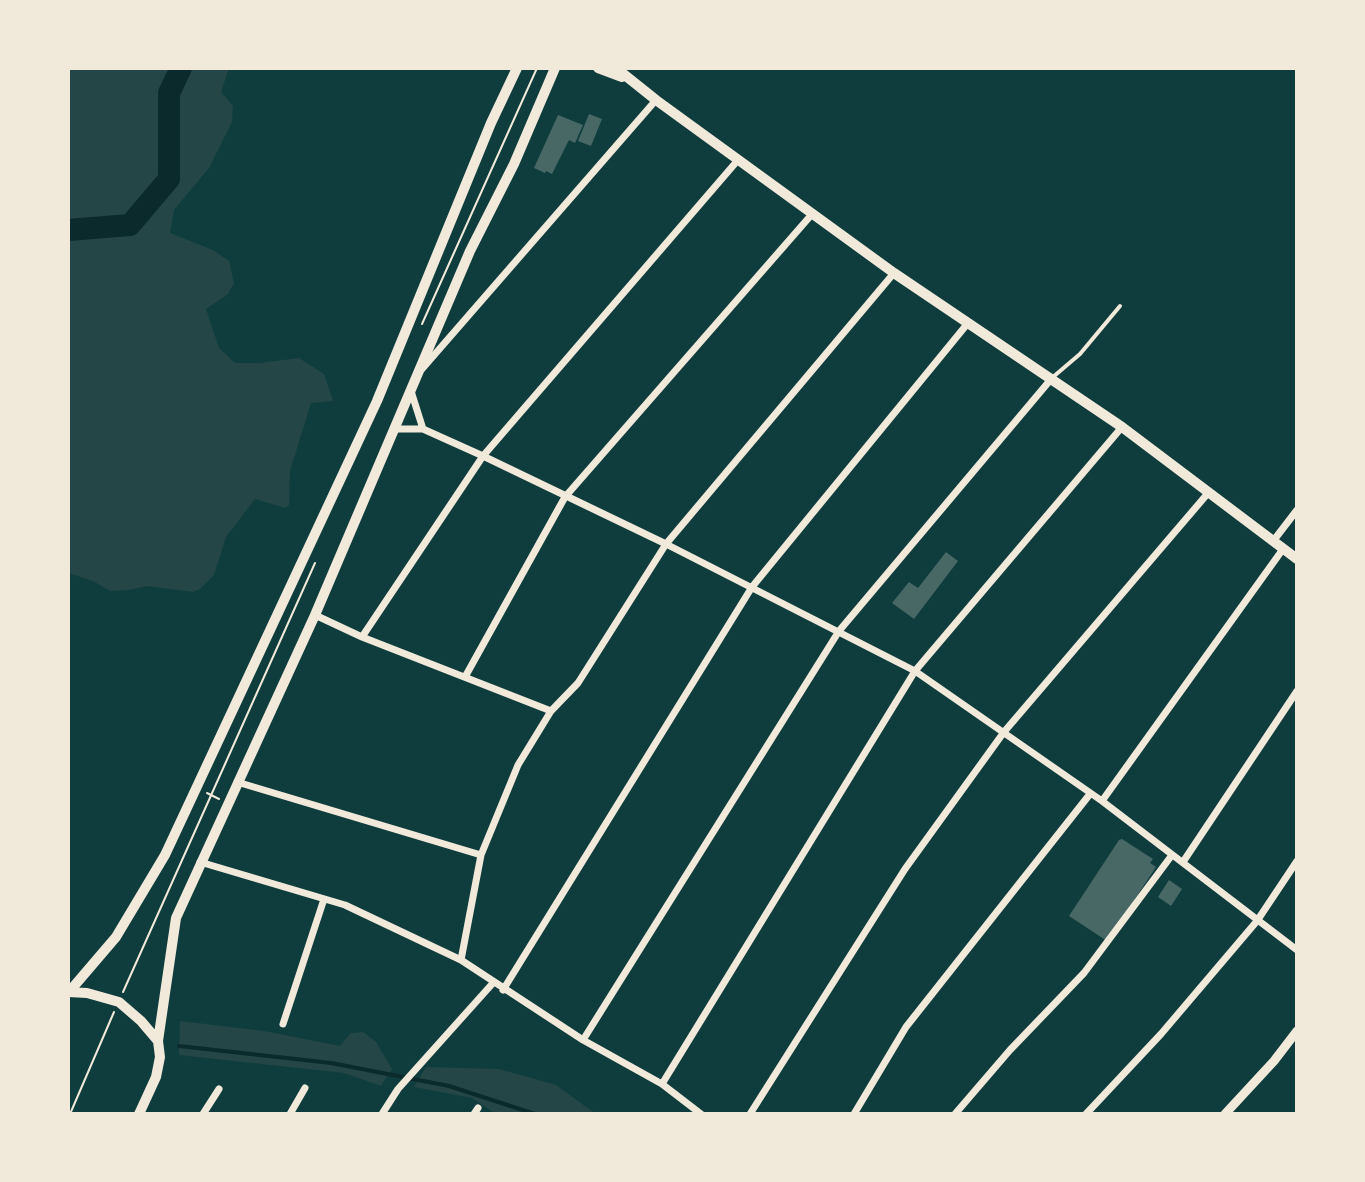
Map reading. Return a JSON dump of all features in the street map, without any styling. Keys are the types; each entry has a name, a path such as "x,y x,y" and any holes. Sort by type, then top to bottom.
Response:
{"main road":[{"path":"68,992 116,937 165,855 377,401 517,68"},
{"path":"139,1114 156,1077 160,1057 158,1041 176,918 315,615 470,251 514,164 553,72 568,68"},
{"path":"598,68 630,80"},
{"path":"616,68 894,273 1122,427 1297,559"},
{"path":"68,992 119,1002 158,1041"}],"street":[{"path":"420,371 656,100"},
{"path":"362,637 483,456 738,160"},
{"path":"465,677 565,497 813,213"},
{"path":"461,960 481,855 518,765 551,711 578,683 666,544 894,273"},
{"path":"503,990 752,587 968,323"},
{"path":"583,1040 839,631 1052,378"},
{"path":"411,391 423,429"},
{"path":"662,1084 915,671 1122,427"},
{"path":"395,429 423,429 483,456 666,544 915,671 1102,801 1297,950"},
{"path":"750,1114 905,869 1004,732 1209,492"},
{"path":"1274,540 1297,510"},
{"path":"1102,801 1283,549"},
{"path":"315,615 362,637 551,711"},
{"path":"1183,862 1297,691"},
{"path":"237,782 481,855"},
{"path":"854,1114 906,1027 1090,794"},
{"path":"955,1114 1010,1050 1084,973 1172,855"},
{"path":"1086,1114 1161,1034 1257,921 1297,861"},
{"path":"200,862 345,905 461,960 583,1040 662,1084 701,1114"},
{"path":"283,1024 324,899"},
{"path":"382,1114 398,1089 493,983"},
{"path":"1225,1114 1297,1031"},
{"path":"290,1114 305,1088"},
{"path":"203,1114 219,1089"}],"lane":[{"path":"1052,378 1080,354 1120,306"}],"path":[{"path":"420,330 537,68"},
{"path":"70,1114 315,562"},
{"path":"196,788 228,803"}],"shaded area":[{"path":"68,68 229,68 221,92 233,106 232,122 209,168 174,210 170,233 213,250 229,261 234,283 228,294 206,309 219,348 235,363 299,358 324,374 333,401 311,403 290,471 289,505 285,508 255,499 226,537 214,575 193,592 146,586 110,591 93,581 68,573"},
{"path":"180,1021 264,1031 340,1046 351,1033 363,1032 376,1042 392,1069 381,1086 344,1073 179,1055"},
{"path":"426,1067 499,1069 556,1085 596,1114 496,1114 472,1098 414,1087"}],"building":[{"path":"589,114 602,119 591,146 578,141"},
{"path":"558,115 583,125 575,143 569,140 552,174 545,173 534,168"},
{"path":"946,552 958,561 914,619 892,603 909,582 918,588"},
{"path":"1122,839 1153,859 1150,863 1156,867 1107,941 1069,916"},
{"path":"1169,880 1182,889 1171,906 1158,897"}],"waterway":[{"path":"68,230 130,225 169,179 169,93 181,68"},
{"path":"179,1046 331,1063 449,1086 535,1114"}]}
